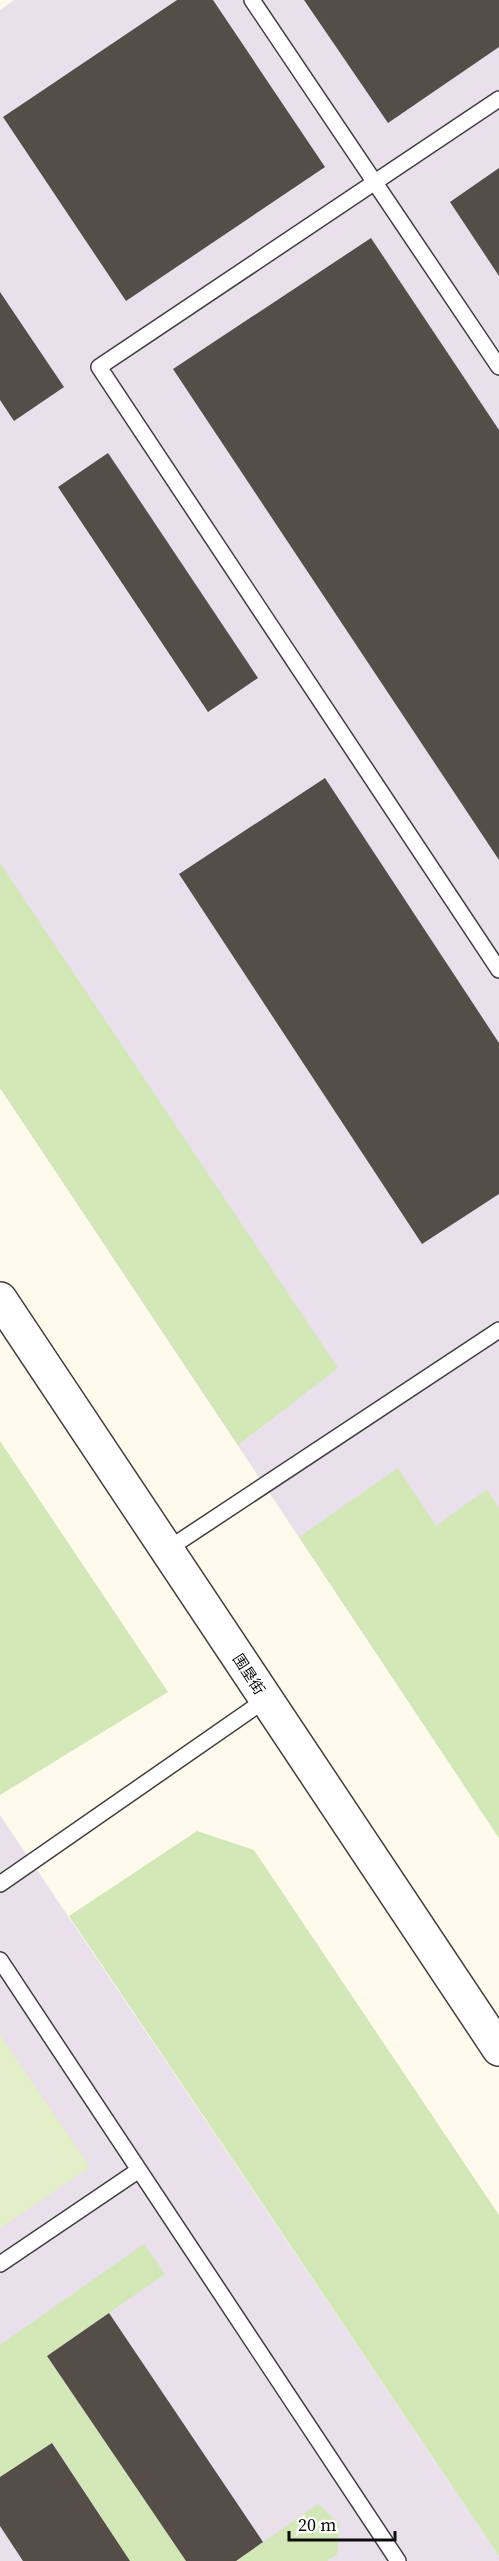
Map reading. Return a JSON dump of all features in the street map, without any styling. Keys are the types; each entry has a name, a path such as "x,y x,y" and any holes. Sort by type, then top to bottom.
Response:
{"street":[{"name":"围垦街","path":"0,1299 499,2049"}],"lane":[{"path":"252,0 499,367"},
{"path":"499,99 99,367 499,970"},
{"path":"168,1549 499,1330"},
{"path":"0,1884 266,1700"},
{"path":"0,1960 398,2561"},
{"path":"0,2264 139,2170"}],"shaded area":[{"path":"14,0 499,0 499,1838 0,1088 0,10"},
{"path":"0,1815 499,2556 499,2561 0,2561"}],"green space":[{"path":"0,863 338,1368 238,1445 0,1088"},
{"path":"0,1441 168,1692 0,1795"},
{"path":"398,1468 436,1526 487,1489 499,1508 499,1838 299,1537"},
{"path":"197,1831 254,1850 499,2215 499,2556 69,1916"},
{"path":"0,2035 90,2167 0,2228"},
{"path":"144,2244 165,2274 47,2356 186,2561 130,2561 53,2443 0,2477 0,2345"},
{"path":"318,2504 340,2525 337,2554 327,2561 236,2561"}],"building":[{"path":"177,0 213,0 325,167 126,301 3,117"},
{"path":"304,0 499,0 499,47 388,123"},
{"path":"499,168 499,276 450,202"},
{"path":"371,238 499,430 499,860 173,369"},
{"path":"0,292 64,387 14,421 0,400"},
{"path":"108,453 258,678 208,712 58,487"},
{"path":"325,778 499,1043 499,1194 422,1244 179,874"},
{"path":"109,2313 263,2542 236,2561 186,2561 47,2356"},
{"path":"52,2443 130,2561 23,2561 0,2526 0,2477"}]}
